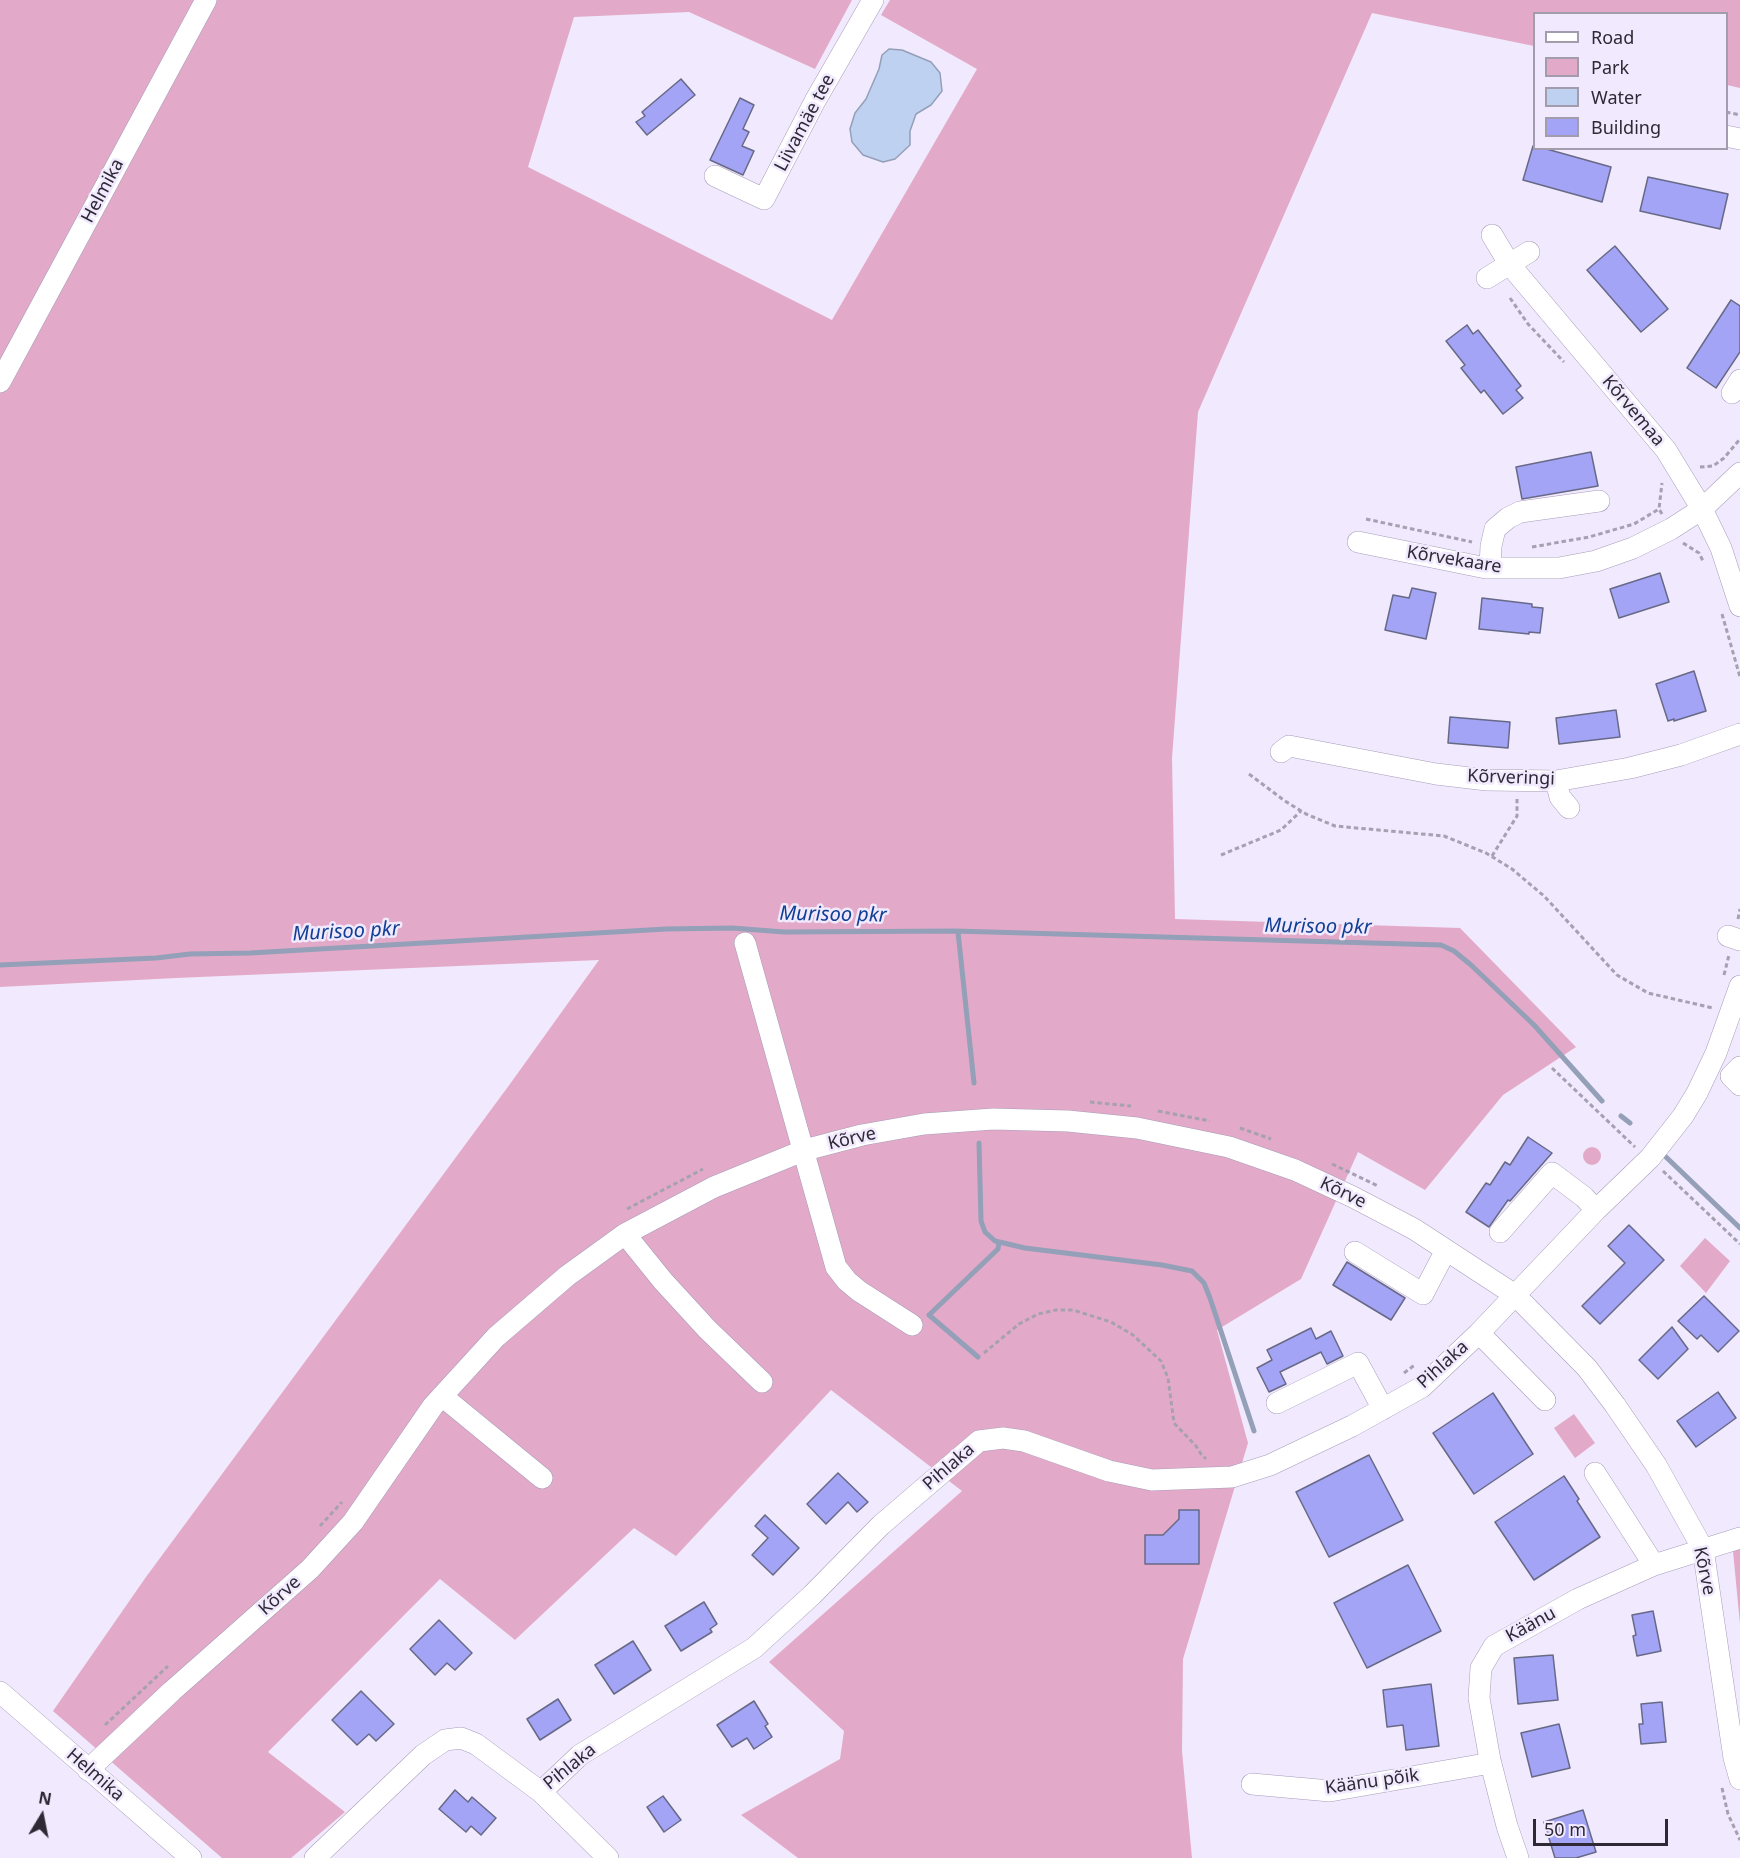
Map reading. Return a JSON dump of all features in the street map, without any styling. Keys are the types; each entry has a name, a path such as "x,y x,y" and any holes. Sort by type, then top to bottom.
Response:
{"street":[{"name":"Helmika","path":"0,382 206,0"},
{"name":"Liivamäe tee","path":"716,176 764,199 815,101 873,0"},
{"name":"Kõrvemaa","path":"1492,236 1497,272 1666,450 1702,509 1720,548 1731,609"},
{"path":"1497,272 1529,252"},
{"name":"Kõrvekaare","path":"1358,542 1490,568 1559,568 1596,561 1633,548 1671,529 1702,509 1740,473"},
{"path":"1490,568 1491,546 1495,529 1508,518 1520,512 1599,501"},
{"name":"Kõrveringi","path":"1281,752 1289,746 1436,774 1487,780 1556,781 1630,768 1681,755 1740,734"},
{"path":"1556,781 1560,797 1569,808"},
{"path":"746,943 836,1267 858,1291 912,1324"},
{"name":"Pihlaka","path":"315,1858 423,1755 445,1740 461,1738 476,1744 541,1792 580,1755 754,1648 812,1595 881,1525 979,1441 1003,1438 1024,1441 1109,1472 1152,1480 1232,1477 1270,1465 1352,1426 1422,1387 1479,1333 1596,1210 1650,1158 1683,1116 1697,1093 1716,1053 1740,986"},
{"path":"1740,1066 1731,1076 1740,1085"},
{"name":"Kõrve","path":"88,1770 172,1691 310,1569 353,1522 433,1406 496,1337 567,1276 625,1234 714,1187 805,1150 862,1135 924,1124 993,1119 1068,1120 1137,1128 1229,1148 1295,1170 1414,1229 1515,1295 1587,1368 1615,1405 1656,1466 1702,1549 1734,1758 1740,1779"},
{"path":"1500,1232 1552,1173 1584,1197 1596,1210"},
{"path":"625,1234 663,1281 707,1329 762,1382"},
{"path":"1355,1252 1423,1294 1446,1250"},
{"path":"1479,1333 1545,1400"},
{"path":"1277,1403 1358,1363 1383,1409"},
{"path":"442,1396 542,1478"},
{"path":"1595,1473 1654,1565"},
{"name":"Käänu","path":"1518,1858 1507,1826 1491,1763 1479,1698 1481,1668 1494,1646 1578,1599 1654,1565 1740,1538"},
{"name":"Helmika","path":"0,1692 191,1858"},
{"name":"Käänu põik","path":"1252,1784 1330,1791 1491,1763"},
{"path":"541,1792 608,1858"}],"path":[{"path":"1497,272 1528,324 1567,364"},
{"path":"1707,570 1699,553 1675,538 1659,509 1663,484 1660,477 1675,466 1687,461 1698,466 1713,466 1724,458 1740,439"},
{"path":"1731,609 1740,677"},
{"path":"1249,774 1301,811 1335,826 1444,836 1492,856 1512,869 1544,896 1617,975 1648,993 1714,1008"},
{"path":"1492,856 1517,816 1517,798"},
{"path":"1221,855 1281,830 1301,811"},
{"path":"984,1353 1013,1329 1038,1314 1056,1310 1073,1310 1111,1322 1133,1335 1161,1361 1168,1378 1174,1423 1196,1446 1203,1458 1214,1460"}],"green space":[{"path":"0,0 852,0 815,69 689,12 574,17 528,167 832,320 977,69 881,15 890,0 1740,0 1740,88 1728,85 1728,12 1533,12 1533,46 1372,13 1198,412 1172,758 1175,919 1460,928 1576,1047 1503,1095 1425,1190 1358,1152 1301,1279 1217,1330 1248,1443 1183,1659 1182,1751 1192,1858 798,1858 741,1815 840,1759 844,1731 769,1662 962,1491 831,1390 676,1556 634,1528 515,1640 440,1579 268,1752 345,1812 291,1858 222,1858 53,1711 146,1577 599,960 0,987"},
{"path":"1588,1147 1596,1147 1601,1152 1599,1163 1588,1165 1583,1160 1583,1152"},
{"path":"1705,1238 1730,1261 1706,1293 1680,1266"},
{"path":"1574,1414 1595,1443 1575,1458 1554,1428"},
{"path":"1740,1549 1740,1624 1733,1551"}],"water":[{"path":"889,49 902,50 931,62 940,73 942,91 931,105 916,114 910,131 910,145 895,159 883,162 863,155 852,142 850,129 855,113 866,99 879,69 882,55"}],"building":[{"path":"681,79 695,95 647,135 636,122 645,116 642,112"},
{"path":"740,98 754,105 743,129 749,132 742,146 754,151 743,175 710,160"},
{"path":"1533,146 1533,150 1550,150 1611,167 1602,202 1523,180"},
{"path":"1648,177 1728,194 1720,229 1640,211"},
{"path":"1615,246 1668,309 1641,332 1587,270"},
{"path":"1731,300 1740,306 1740,352 1716,388 1687,368"},
{"path":"1467,325 1473,334 1478,330 1521,386 1516,390 1523,398 1503,414 1484,390 1481,393 1461,368 1465,365 1446,341"},
{"path":"1591,452 1598,486 1522,499 1516,467"},
{"path":"1660,573 1669,602 1619,618 1610,589"},
{"path":"1412,588 1436,593 1426,639 1385,630 1393,595 1409,598"},
{"path":"1482,598 1532,604 1532,607 1543,608 1540,633 1479,629"},
{"path":"1694,671 1706,711 1668,721 1656,684"},
{"path":"1616,710 1620,737 1559,744 1556,718"},
{"path":"1450,717 1510,722 1508,748 1448,743"},
{"path":"1528,1137 1552,1153 1510,1201 1508,1200 1489,1227 1466,1212 1486,1183 1490,1185 1505,1162 1510,1165"},
{"path":"1629,1225 1664,1260 1600,1324 1582,1306 1625,1263 1608,1246"},
{"path":"1347,1262 1405,1298 1391,1320 1333,1285"},
{"path":"1704,1296 1739,1331 1718,1352 1701,1335 1697,1339 1678,1321"},
{"path":"1672,1327 1688,1349 1658,1379 1639,1360"},
{"path":"1311,1328 1316,1339 1331,1331 1343,1356 1327,1364 1321,1352 1280,1372 1286,1384 1269,1392 1257,1368 1272,1360 1267,1350"},
{"path":"1718,1392 1736,1418 1696,1447 1677,1421"},
{"path":"1493,1393 1533,1454 1474,1494 1433,1433"},
{"path":"1369,1455 1403,1520 1329,1557 1296,1492"},
{"path":"838,1473 868,1502 857,1512 848,1502 826,1524 807,1504"},
{"path":"1564,1476 1600,1537 1534,1580 1495,1522"},
{"path":"1179,1510 1199,1510 1199,1564 1145,1564 1145,1535 1163,1535 1179,1519"},
{"path":"765,1515 799,1548 773,1575 752,1555 768,1538 755,1526"},
{"path":"1408,1565 1441,1631 1367,1668 1334,1603"},
{"path":"704,1602 717,1624 710,1629 712,1632 681,1651 665,1626"},
{"path":"1653,1611 1661,1651 1637,1656 1632,1615"},
{"path":"439,1620 472,1653 455,1670 447,1663 435,1675 410,1649"},
{"path":"633,1641 651,1670 614,1694 595,1665"},
{"path":"1553,1655 1558,1700 1518,1704 1514,1658"},
{"path":"1431,1684 1439,1746 1406,1750 1403,1725 1387,1727 1383,1690"},
{"path":"361,1691 394,1724 376,1741 369,1734 357,1745 332,1720"},
{"path":"558,1699 571,1720 540,1740 527,1719"},
{"path":"754,1701 768,1724 765,1726 772,1737 754,1749 747,1738 732,1747 717,1725"},
{"path":"1662,1702 1666,1742 1641,1744 1639,1724 1643,1724 1641,1704"},
{"path":"1559,1724 1570,1768 1532,1777 1521,1733"},
{"path":"455,1790 468,1802 472,1797 496,1818 481,1835 471,1826 466,1832 439,1809"},
{"path":"663,1796 681,1820 664,1832 647,1807"},
{"path":"1583,1810 1596,1852 1576,1858 1555,1858 1544,1822"}],"waterway":[{"name":"Murisoo pkr","path":"0,965 666,929 732,928 784,932 955,931 1441,945 1454,951 1471,965 1534,1025 1602,1101"},
{"path":"958,932 974,1083"},
{"name":"Murisoo pkr","path":"1621,1116 1630,1123"},
{"path":"979,1143 981,1221 985,1232 995,1241 1025,1248 1162,1265 1192,1271 1204,1283 1254,1431"},
{"name":"Murisoo pkr","path":"1666,1157 1740,1228"},
{"path":"978,1357 929,1315 998,1249 999,1242"}]}
